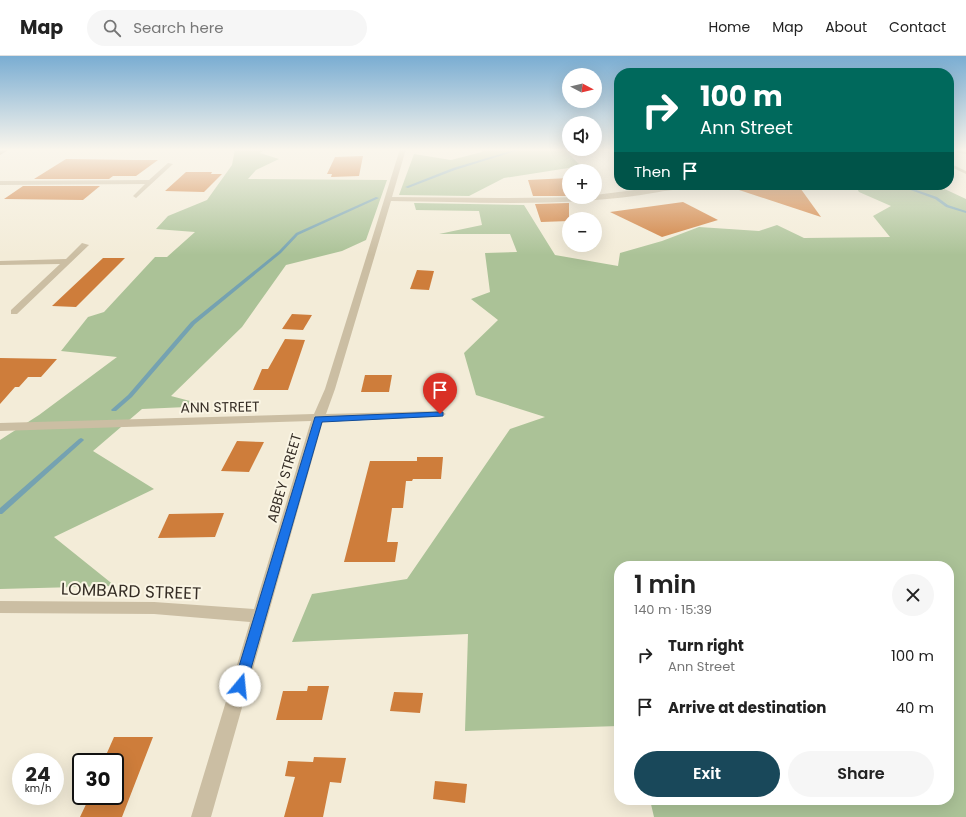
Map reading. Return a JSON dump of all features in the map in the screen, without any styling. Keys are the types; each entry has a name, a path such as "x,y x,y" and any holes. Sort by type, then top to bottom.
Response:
{"street":[{"path":"136,196 148,185"},
{"name":"ABBEY STREET","path":"201,817 318,419 330,388 392,185"},
{"path":"388,199 564,200 622,195 654,190"},
{"path":"14,312 85,245"},
{"path":"0,263 67,261"},
{"name":"ANN STREET","path":"0,427 318,419 440,414"},
{"name":"LOMBARD STREET","path":"0,607 154,608 261,616"}],"green space":[{"path":"218,185 385,185 366,240 342,251 286,265 242,327 171,396 209,406 142,409 93,451 154,489 54,537 115,586 0,589 0,440 39,415 117,357 61,351 88,317 104,312 155,257 167,257 195,232 156,229 168,216 207,200"},
{"path":"403,185 491,185 469,196 399,195"},
{"path":"858,190 947,190 966,199 966,817 654,817 651,805 954,805 954,561 614,561 614,726 465,731 468,634 292,642 312,594 407,579 510,429 545,417 476,395 464,353 498,320 471,299 490,292 485,253 517,252 510,234 439,234 482,225 479,211 416,210 414,203 524,205 555,255 618,266 620,253 662,241 699,227 759,231 777,225 804,238 890,237 873,216 891,206 859,192"}],"building":[{"path":"172,185 211,185 204,192 165,191"},
{"path":"529,185 562,185 562,196 533,196"},
{"path":"23,186 100,186 83,200 4,199"},
{"path":"739,190 802,190 821,217"},
{"path":"683,202 718,220 662,237 610,212"},
{"path":"535,204 569,204 569,212 562,212 562,221 541,222"},
{"path":"103,258 125,258 76,307 52,306"},
{"path":"417,270 434,271 429,290 410,289"},
{"path":"292,314 312,315 303,330 282,329"},
{"path":"285,339 305,340 288,390 253,390 262,369 268,369"},
{"path":"0,358 57,359 41,377 28,377 19,387 15,387 0,404"},
{"path":"365,375 392,375 389,392 361,392"},
{"path":"237,441 264,442 249,472 221,471"},
{"path":"417,457 443,457 441,479 413,479 412,481 406,481 403,508 392,508 387,542 398,542 395,562 344,562 370,461 417,461"},
{"path":"224,513 215,537 158,538 169,514"},
{"path":"308,686 329,686 322,720 276,720 283,691 307,691"},
{"path":"394,692 423,693 420,713 390,711"},
{"path":"114,737 153,737 122,817 80,817 86,805 124,805 124,753 107,753"},
{"path":"314,757 346,758 341,783 330,782 323,817 284,817 295,777 285,776 288,761 313,762"},
{"path":"435,781 467,784 465,803 433,799"}],"waterway":[{"path":"407,187 413,185"},
{"path":"913,190 936,198 947,206 966,212"},
{"path":"114,410 130,396 193,323 280,252 297,234 377,198"},
{"path":"0,512 81,440"}],"route":[{"path":"240,686 318,419 440,414"}]}
